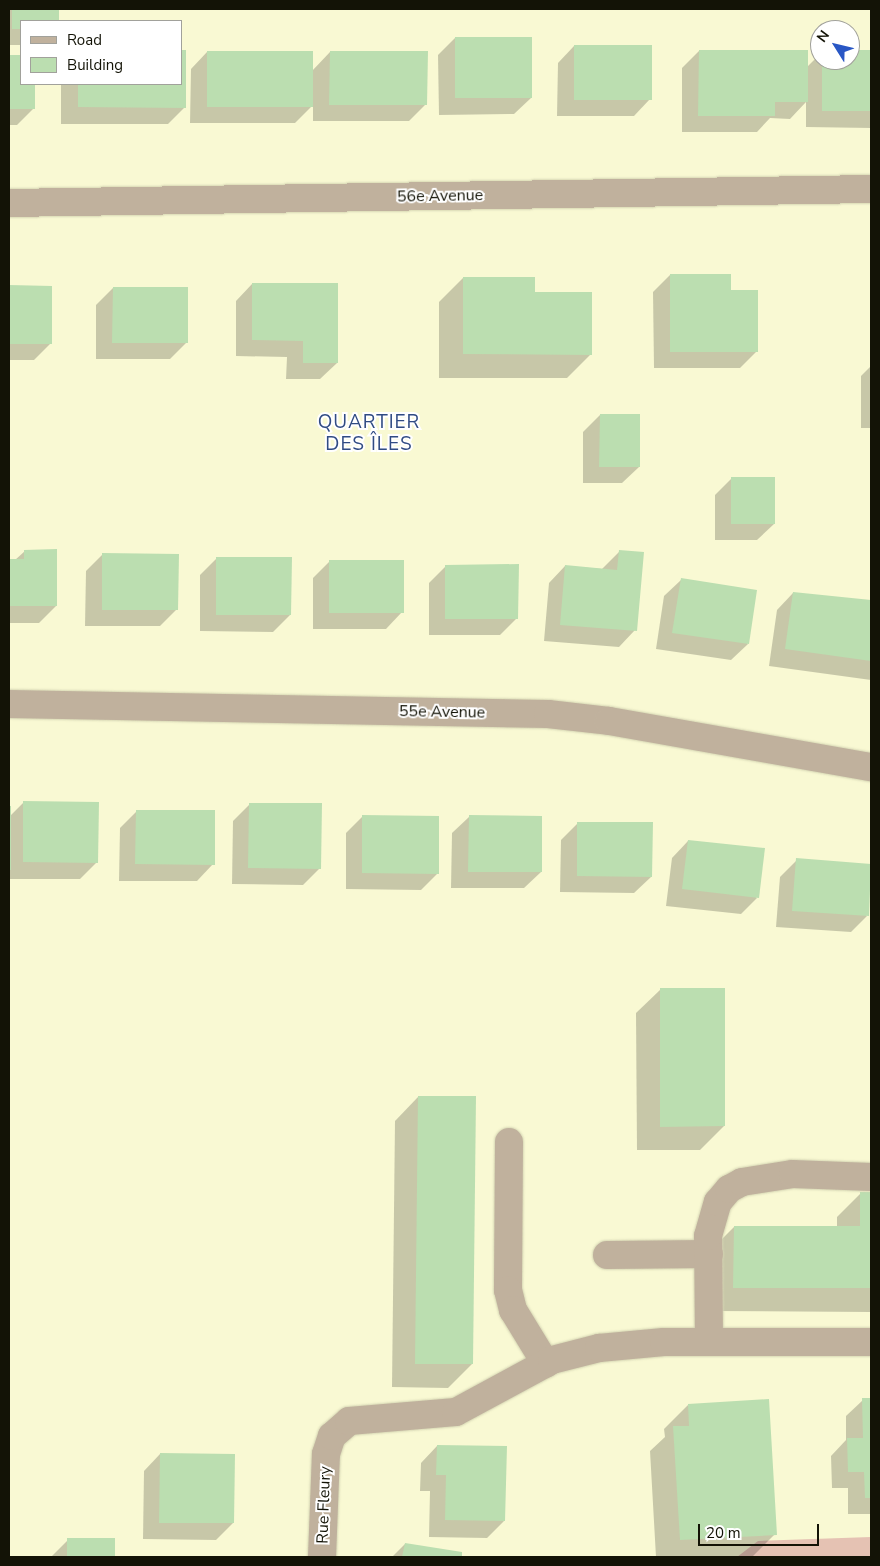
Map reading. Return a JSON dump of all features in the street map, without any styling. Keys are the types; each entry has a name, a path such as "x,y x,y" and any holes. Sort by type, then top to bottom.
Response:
{"street":[{"name":"56e Avenue","path":"9,203 871,189"},
{"name":"55e Avenue","path":"9,704 548,714 609,721 871,767"},
{"path":"509,1142 508,1290 513,1310 546,1364 575,1352 599,1348 708,1342 871,1342"},
{"path":"708,1342 711,1217 718,1202 729,1189 742,1182 794,1174 871,1177"},
{"path":"607,1255 709,1254"},
{"name":"Rue Fleury","path":"322,1557 326,1454 332,1436 349,1421 456,1412 546,1364"}],"shaded area":[{"path":"871,1537 871,1557 737,1557 758,1541"}],"building":[{"path":"12,9 59,9 59,20 20,20 20,29 12,29"},
{"path":"455,37 532,37 532,98 455,98"},
{"path":"574,45 652,45 652,100 574,100"},
{"path":"182,50 186,50 186,108 78,107 78,85 182,85"},
{"path":"699,50 808,50 808,102 775,102 775,116 698,116"},
{"path":"860,50 871,50 871,111 822,111 822,70 860,70"},
{"path":"207,51 313,51 313,107 207,107"},
{"path":"330,51 428,51 427,105 329,105"},
{"path":"9,55 20,55 20,85 35,85 35,109 9,109"},
{"path":"670,274 731,274 731,290 758,290 758,352 670,352"},
{"path":"463,277 535,277 535,292 592,292 592,355 463,354"},
{"path":"252,283 338,283 338,363 303,363 303,341 252,340"},
{"path":"9,285 52,286 52,344 9,344"},
{"path":"113,287 188,287 188,343 112,343"},
{"path":"600,414 640,414 640,467 599,467"},
{"path":"731,477 775,477 775,524 731,524"},
{"path":"57,549 57,606 9,606 9,559 24,559 24,550"},
{"path":"619,550 644,552 637,631 560,625 565,565 617,570"},
{"path":"102,553 179,554 178,610 102,610"},
{"path":"216,557 292,557 291,615 216,615"},
{"path":"329,560 404,560 404,613 329,613"},
{"path":"519,564 518,619 445,619 445,565"},
{"path":"681,578 757,590 749,644 672,633"},
{"path":"793,592 871,600 871,661 785,649"},
{"path":"23,801 99,802 98,863 23,862"},
{"path":"249,803 322,803 321,869 248,868"},
{"path":"9,806 11,806 11,870 9,870"},
{"path":"136,810 215,810 215,865 135,864"},
{"path":"362,815 439,816 439,874 362,873"},
{"path":"469,815 542,816 542,872 468,872"},
{"path":"577,822 653,822 652,877 577,876"},
{"path":"688,840 765,848 759,898 682,889"},
{"path":"796,858 871,864 869,916 792,911"},
{"path":"660,988 725,988 725,1126 660,1127"},
{"path":"418,1096 476,1096 473,1364 415,1364"},
{"path":"860,1192 871,1192 871,1288 733,1288 734,1226 860,1226"},
{"path":"862,1398 871,1398 871,1498 865,1498 864,1472 848,1472 847,1438 863,1438"},
{"path":"769,1399 777,1535 680,1540 673,1426 689,1426 688,1404"},
{"path":"437,1445 507,1446 505,1521 445,1520 446,1475 436,1475"},
{"path":"160,1453 235,1454 234,1523 159,1523"},
{"path":"67,1538 115,1538 115,1557 67,1557"},
{"path":"405,1543 462,1552 462,1557 402,1557"}],"district":[{"name":"QUARTIER DES ÎLES","path":"369,434"}]}
